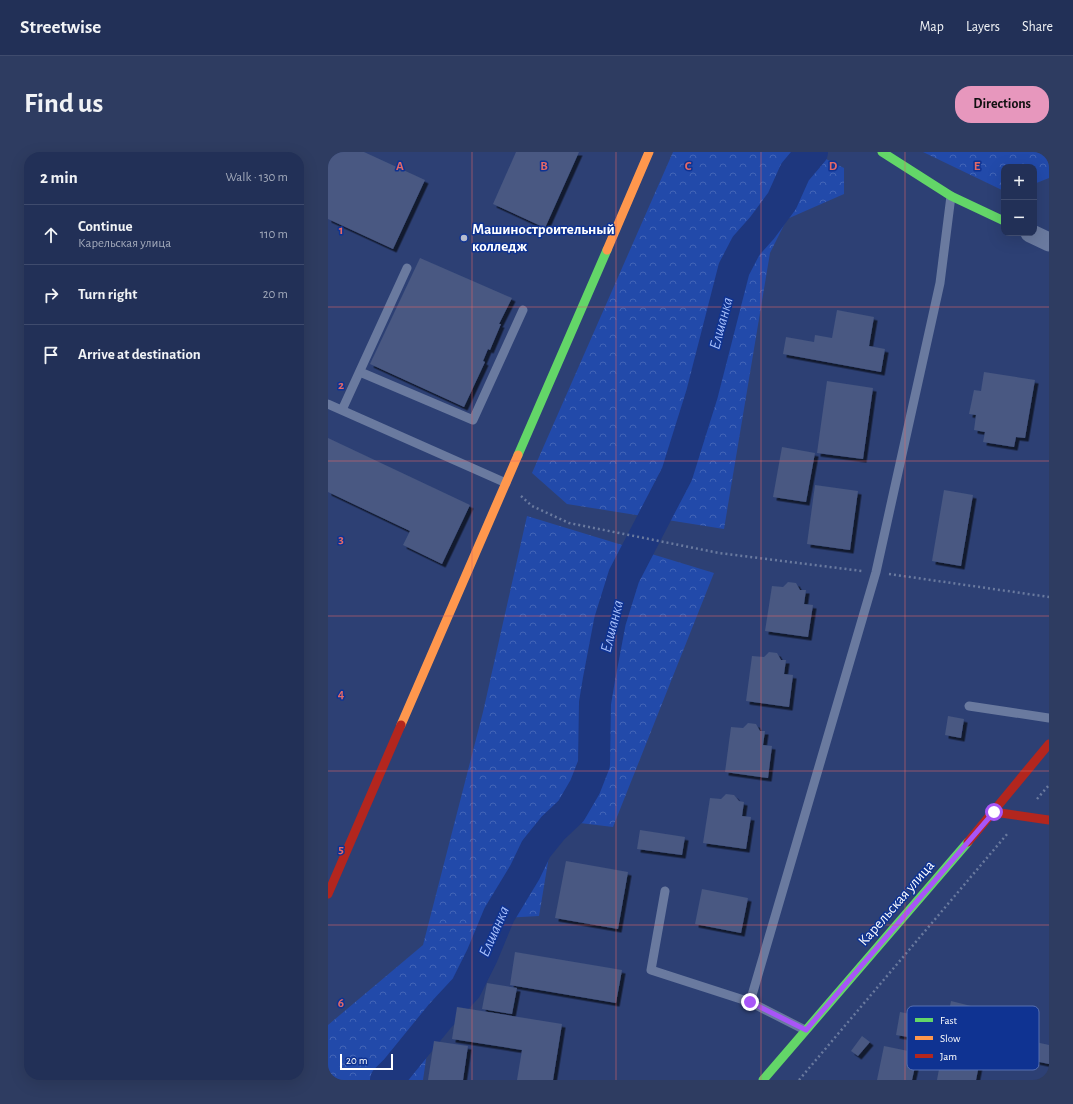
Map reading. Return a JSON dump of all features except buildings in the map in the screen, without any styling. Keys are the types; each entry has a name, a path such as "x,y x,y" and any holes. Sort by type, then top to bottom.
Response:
{"street":[{"path":"328,894 649,152"},
{"path":"882,152 951,196 1001,220"},
{"path":"1036,236 1049,242"},
{"name":"Карельская улица","path":"763,1080 994,812 1049,744"},
{"path":"994,812 1049,820"}],"lane":[{"path":"750,1002 876,572 940,283 951,196"},
{"path":"342,410 407,268"},
{"path":"360,372 473,420 523,310"},
{"path":"328,404 506,484"},
{"path":"968,706 1049,718"},
{"path":"665,891 651,970 750,1002 806,1030"}],"path":[{"path":"506,484 532,506 569,523 719,553"},
{"path":"799,1080 1049,785"}],"green space":[{"path":"673,152 812,152 844,168 844,194 787,219 770,253 724,529 567,504 532,473"},
{"path":"923,152 1049,152 1049,178 1037,183 1037,164 1001,164 1001,190"},
{"path":"527,516 714,573 613,827 555,820 539,916 486,919 429,1039 423,1080 328,1080 328,1025 423,945 483,712"}],"waterway":[{"name":"Елшанка","path":"386,1080 440,1016 466,988 482,956 499,915 525,872 536,849 553,828 571,811 585,787 594,764 595,703 599,679 610,621 624,576 677,474 702,394 734,269 746,246 762,228 782,201 795,172 812,152"}],"traffic: fast":[{"path":"882,152 951,196 1001,220"},
{"path":"518,455 607,250"},
{"path":"763,1080 968,842"}],"traffic: slow":[{"path":"607,250 649,152"},
{"path":"401,725 518,455"}],"traffic: jam":[{"path":"328,894 401,725"},
{"path":"968,842 1049,744"},
{"path":"994,812 1049,820"}],"place":[{"name":"Машиностроительный колледж","path":"464,238"}],"route":[{"path":"750,1002 806,1030 994,812"}]}
